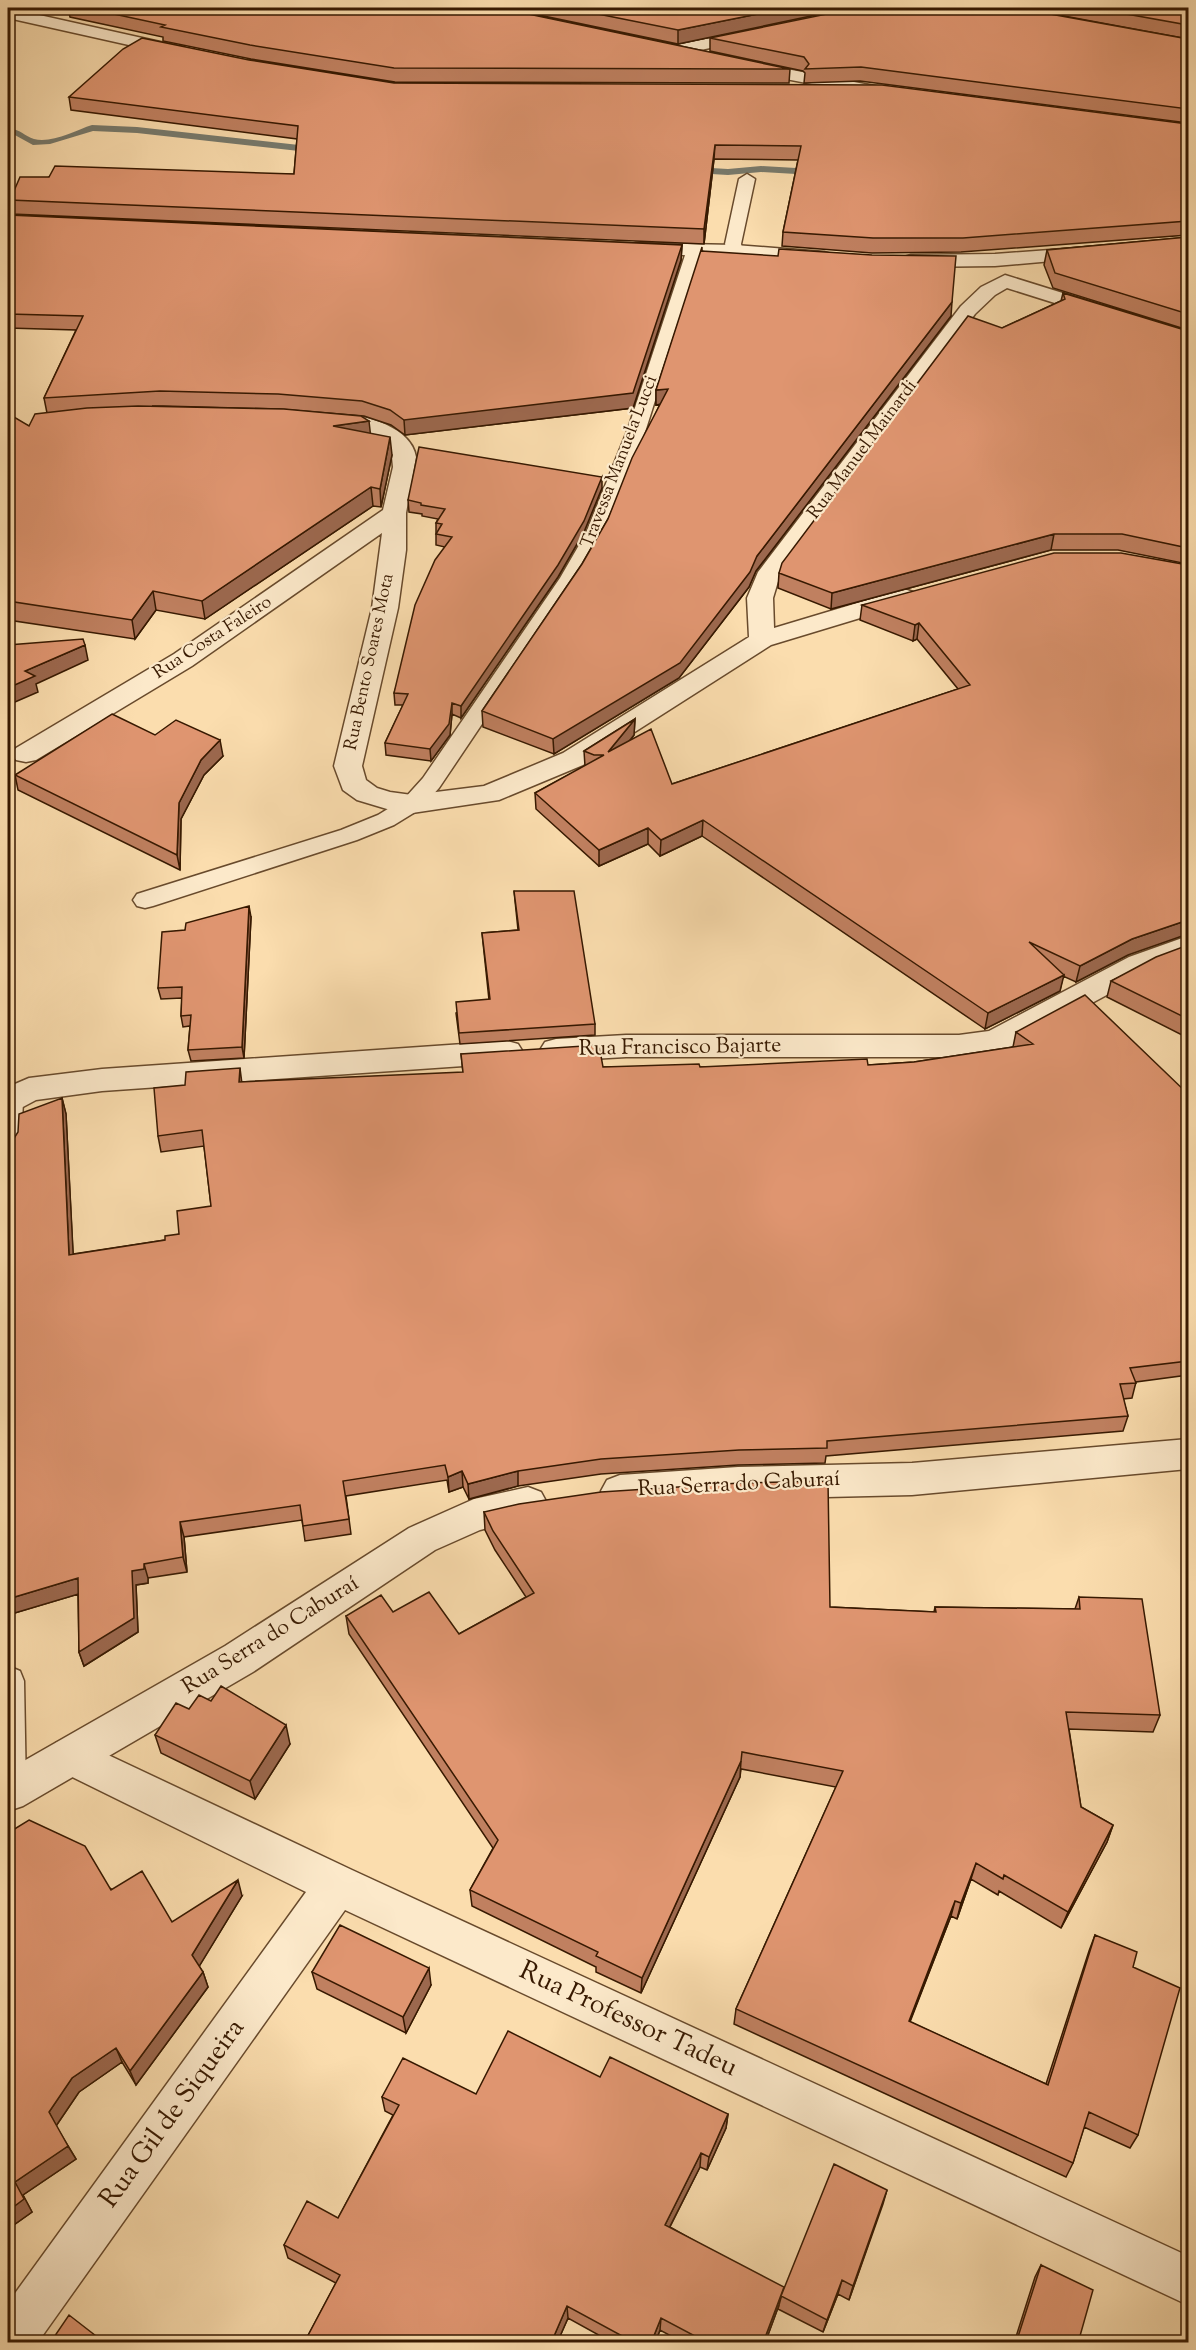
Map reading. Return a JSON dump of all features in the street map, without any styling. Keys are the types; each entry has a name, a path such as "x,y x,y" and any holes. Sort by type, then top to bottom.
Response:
{"street":[{"path":"8,13 192,54"},
{"path":"767,31 670,49 816,81 899,94"},
{"path":"773,91 880,92"},
{"path":"622,249 838,258"},
{"path":"1000,271 1111,251"},
{"path":"895,261 1000,271 1188,339"},
{"name":"Rua Manuel Mainardi","path":"762,640 760,598 768,577 968,310 988,291 1000,271"},
{"name":"Rua Bento Soares Mota","path":"298,419 368,426 400,443 406,455 394,513 393,554 376,647 348,766 353,784 367,794 387,800 412,804 489,794 573,759 762,640 928,591"},
{"name":"Rua Costa Faleiro","path":"26,754 183,660 394,513"},
{"name":"Rua Francisco Bajarte","path":"10,1100 29,1089 60,1084 437,1056 626,1046 969,1044 996,1041 1140,964 1188,946"},
{"name":"Rua Serra do Caburaí","path":"8,1792 239,1659 422,1539 474,1515 519,1504 577,1496 738,1483 912,1479 1188,1454"},
{"name":"Rua Professor Tadeu","path":"70,1756 337,1885 1188,2281"},
{"name":"Rua Gil de Siqueira","path":"9,2343 337,1885"}],"lane":[{"path":"735,252 733,244 747,179"},
{"name":"Travessa Manuela Lucci","path":"145,900 349,836 386,820 412,804 431,783 564,588 596,533 637,429 694,252"},
{"path":"8,1147 10,1100"},
{"path":"8,1681 8,1792"}],"building":[{"path":"86,8 500,8 790,69 394,68 250,45 161,27 165,25"},
{"path":"568,8 788,8 678,30"},
{"path":"856,8 1017,8 1188,39 1188,109 861,67 805,69 809,64 804,57 710,38"},
{"path":"1093,8 1188,8 1188,25"},
{"path":"142,38 249,60 394,83 882,85 1188,124 1188,221 963,238 873,238 783,232 801,146 715,145 704,229 10,200 20,177 49,177 55,166 294,174 298,126 69,97 123,49"},
{"path":"8,215 682,245 633,393 404,420 390,410 362,401 278,394 160,391 44,398 83,316 8,314"},
{"path":"1188,237 1188,314 1055,273 1047,250"},
{"path":"702,247 702,251 778,256 779,249 872,255 956,256 952,302 757,556 750,572 680,663 553,739 482,711 582,564 608,519 632,458 668,389 656,390"},
{"path":"1063,293 1188,331 1188,548 1122,534 1054,534 832,593 779,573 782,563 968,316 1002,328 1065,299"},
{"path":"138,406 284,409 361,416 369,421 333,426 390,437 380,489 371,487 202,601 153,591 132,620 8,601 8,417 14,417 29,426 35,414 87,408"},
{"path":"419,447 602,477 584,521 558,565 461,706 452,703 449,724 430,749 385,743 408,694 394,693 415,605 435,560 452,537 436,534 442,524 436,523 445,509 408,500"},
{"path":"1054,553 1121,553 1188,565 1188,920 1132,939 1080,966 1029,942 1064,975 988,1013 703,820 661,840 648,828 599,850 535,793 604,755 594,755 584,751 635,719 608,752 651,729 672,784 970,685 919,623 915,625 862,605"},
{"path":"83,639 85,645 25,671 35,676 8,688 8,645"},
{"path":"112,714 155,735 176,720 220,740 201,760 179,803 177,855 15,775"},
{"path":"514,891 574,891 595,1024 459,1033 456,1002 490,999 482,933 519,930"},
{"path":"249,906 242,1047 188,1050 191,1015 181,1016 182,987 158,988 162,932 185,930 186,923"},
{"path":"1188,945 1188,1019 1111,981 1156,957"},
{"path":"1085,995 1188,1094 1188,1361 1130,1368 1136,1383 1120,1384 1128,1416 827,1441 827,1448 739,1450 601,1459 518,1471 468,1484 462,1471 448,1477 445,1465 343,1481 349,1519 303,1526 300,1505 180,1522 183,1557 144,1564 144,1569 132,1571 134,1618 79,1652 78,1578 8,1599 8,1457 11,1456 12,1314 8,1315 8,1142 13,1140 18,1132 19,1114 62,1098 69,1255 165,1240 165,1236 179,1234 177,1211 211,1206 202,1130 158,1136 154,1088 185,1085 186,1072 240,1068 239,1082 463,1072 461,1054 599,1045 603,1067 699,1064 700,1067 867,1059 868,1065 914,1062 1033,1044 1016,1032"},
{"path":"828,1481 830,1607 936,1612 935,1607 1080,1609 1079,1597 1142,1599 1160,1715 1066,1712 1081,1807 1113,1825 1068,1912 1004,1875 1003,1879 976,1863 961,1903 955,1901 909,2021 1048,2085 1095,1935 1137,1952 1133,1967 1180,1988 1138,2135 1089,2112 1073,2163 736,2009 843,1771 742,1752 741,1761 642,1978 596,1956 598,1952 470,1890 498,1840 346,1616 381,1595 393,1612 429,1592 459,1634 534,1593 493,1531 484,1512 519,1504 601,1492 740,1483"},
{"path":"221,1686 286,1725 250,1781 155,1735 176,1703 189,1709 199,1695 211,1701"},
{"path":"29,1820 85,1846 111,1890 142,1871 172,1922 238,1880 192,1955 203,1972 130,2071 116,2048 72,2078 49,2112 68,2146 15,2182 24,2199 8,2211 8,1833"},
{"path":"340,1925 429,1968 403,2017 312,1972"},
{"path":"508,2031 600,2077 610,2057 728,2114 709,2157 701,2153 665,2225 784,2287 763,2343 708,2343 661,2318 651,2343 635,2343 567,2306 551,2343 304,2343 340,2275 284,2245 307,2201 338,2218 399,2105 382,2097 403,2058 476,2094"},
{"path":"834,2164 887,2190 853,2286 842,2280 827,2320 781,2296"},
{"path":"1041,2265 1093,2290 1078,2343 1016,2343"},
{"path":"69,2315 105,2343 50,2343"}],"waterway":[{"path":"8,131 15,131 33,142 50,141 92,128 137,130 317,150"},
{"path":"694,170 728,172 761,169 813,172"}]}
